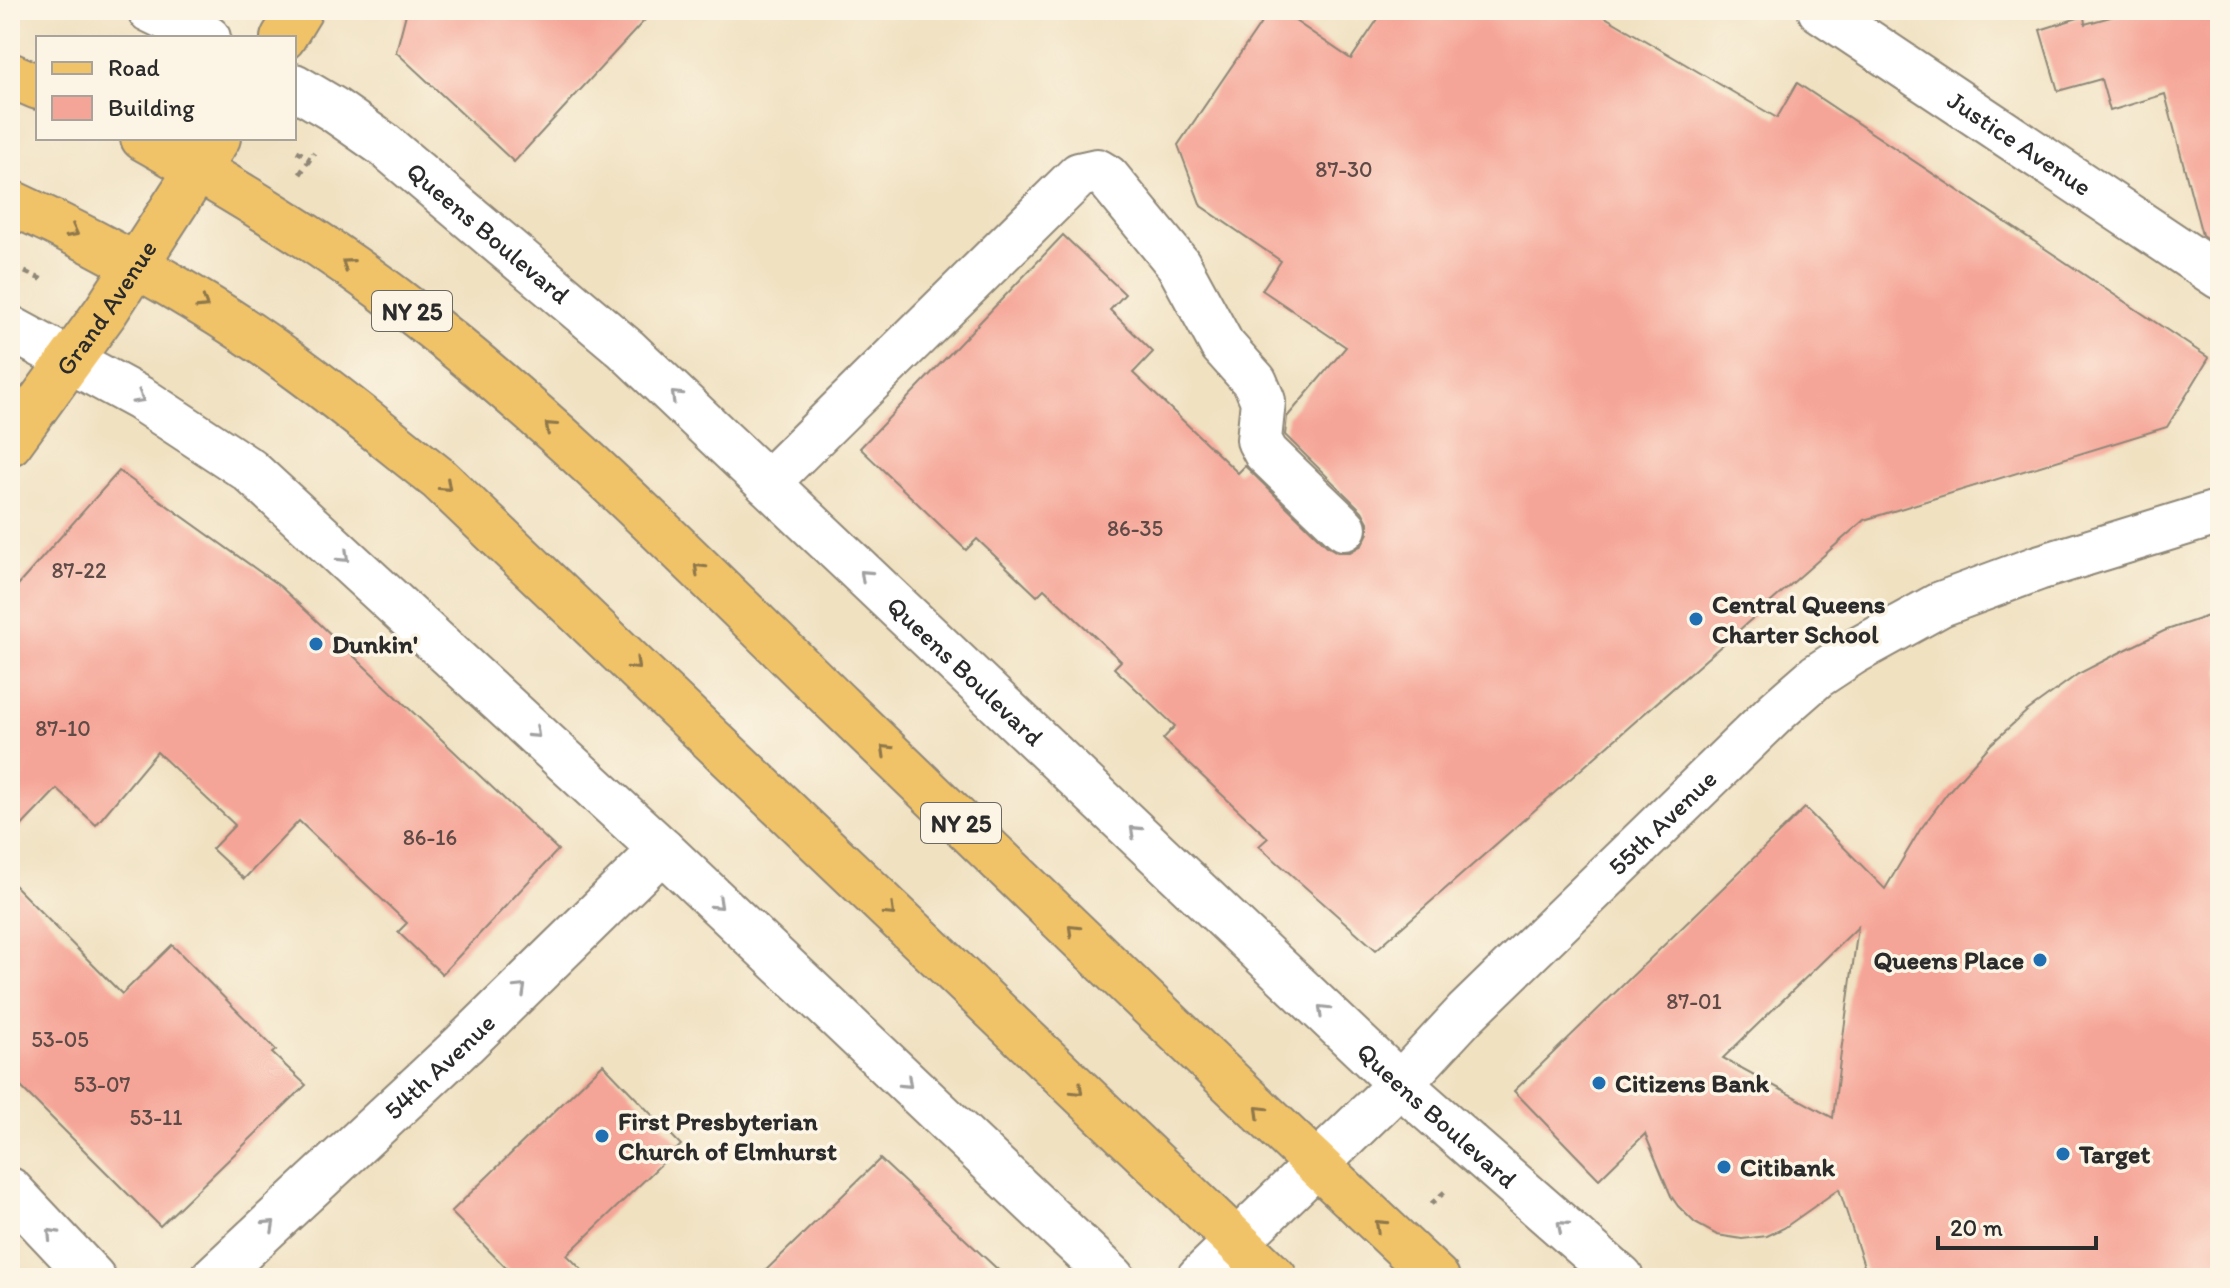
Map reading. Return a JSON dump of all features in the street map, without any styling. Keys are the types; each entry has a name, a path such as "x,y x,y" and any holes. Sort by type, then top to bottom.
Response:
{"main road":[{"path":"284,36 300,10"},
{"path":"10,75 36,86"},
{"name":"NY 25","path":"152,140 207,153 485,370 547,425 1437,1278"},
{"name":"Grand Avenue","path":"10,443 70,361 207,153"},
{"path":"10,202 57,223 209,308 321,386 439,479 1275,1278"}],"street":[{"path":"150,10 204,36"},
{"name":"Justice Avenue","path":"1820,10 2220,277"},
{"name":"Queens Boulevard","path":"296,87 337,111 383,144 626,349 1400,1084 1621,1278"},
{"path":"767,483 1079,175 1097,171 1107,177 1178,264 1222,345 1255,382 1263,401 1259,440 1266,453 1344,528"},
{"path":"10,328 141,399 249,470 662,850 1113,1278"},
{"name":"55th Avenue","path":"1199,1278 1400,1084 1466,1013 1777,711 1817,676 1941,604 2038,568 2220,512"},
{"name":"54th Avenue","path":"213,1278 464,1044 662,850"},
{"path":"10,1190 93,1278"}],"path":[{"path":"297,151 310,159"},
{"path":"25,272 43,280"}],"building":[{"path":"407,10 654,10 514,162 396,52"},
{"path":"1270,10 1279,10 1351,59 1384,10 1593,10 1777,118 1797,83 2209,358 2167,427 1864,520 1376,950 1259,846 1268,838 1163,739 1175,726 1114,668 1121,661 1044,589 1037,596 977,539 966,550 860,448 1063,235 1125,294 1110,310 1153,352 1133,373 1238,473 1245,466 1327,546 1337,552 1350,552 1362,545 1368,533 1368,522 1362,511 1285,435 1287,417 1346,347 1262,290 1281,261 1201,206 1178,145"},
{"path":"2136,10 2220,10 2220,247 2202,235 2165,94 2110,111 2101,79 2058,91 2040,30 2084,16 2085,24"},
{"path":"119,471 281,587 558,850 442,974 398,932 407,923 299,821 244,879 212,849 235,825 157,752 96,825 57,789 10,838 10,594"},
{"name":"Queens Place","path":"2220,612 2220,1278 1868,1278 1839,1189 1784,1228 1767,1236 1742,1239 1717,1235 1695,1223 1678,1206 1645,1134 1599,1179 1514,1091 1805,808 1885,889 1920,830 1949,791 1991,744 2027,711 2078,674 2164,631","holes":["1858,927 1833,1118 1723,1058"]},
{"path":"10,881 122,994 172,945 276,1050 272,1053 306,1085 160,1226 10,1076"},
{"path":"603,1064 681,1145 567,1255 590,1278 516,1278 451,1212"},
{"path":"880,1159 965,1239 1007,1278 758,1278"}],"place":[{"name":"Central Queens Charter School","path":"1696,619"},
{"name":"Dunkin'","path":"316,644"},
{"name":"Queens Place","path":"2040,960"},
{"name":"Citizens Bank","path":"1599,1083"},
{"name":"First Presbyterian Church of Elmhurst","path":"602,1136"},
{"name":"Target","path":"2063,1154"},
{"name":"Citibank","path":"1724,1167"}]}
